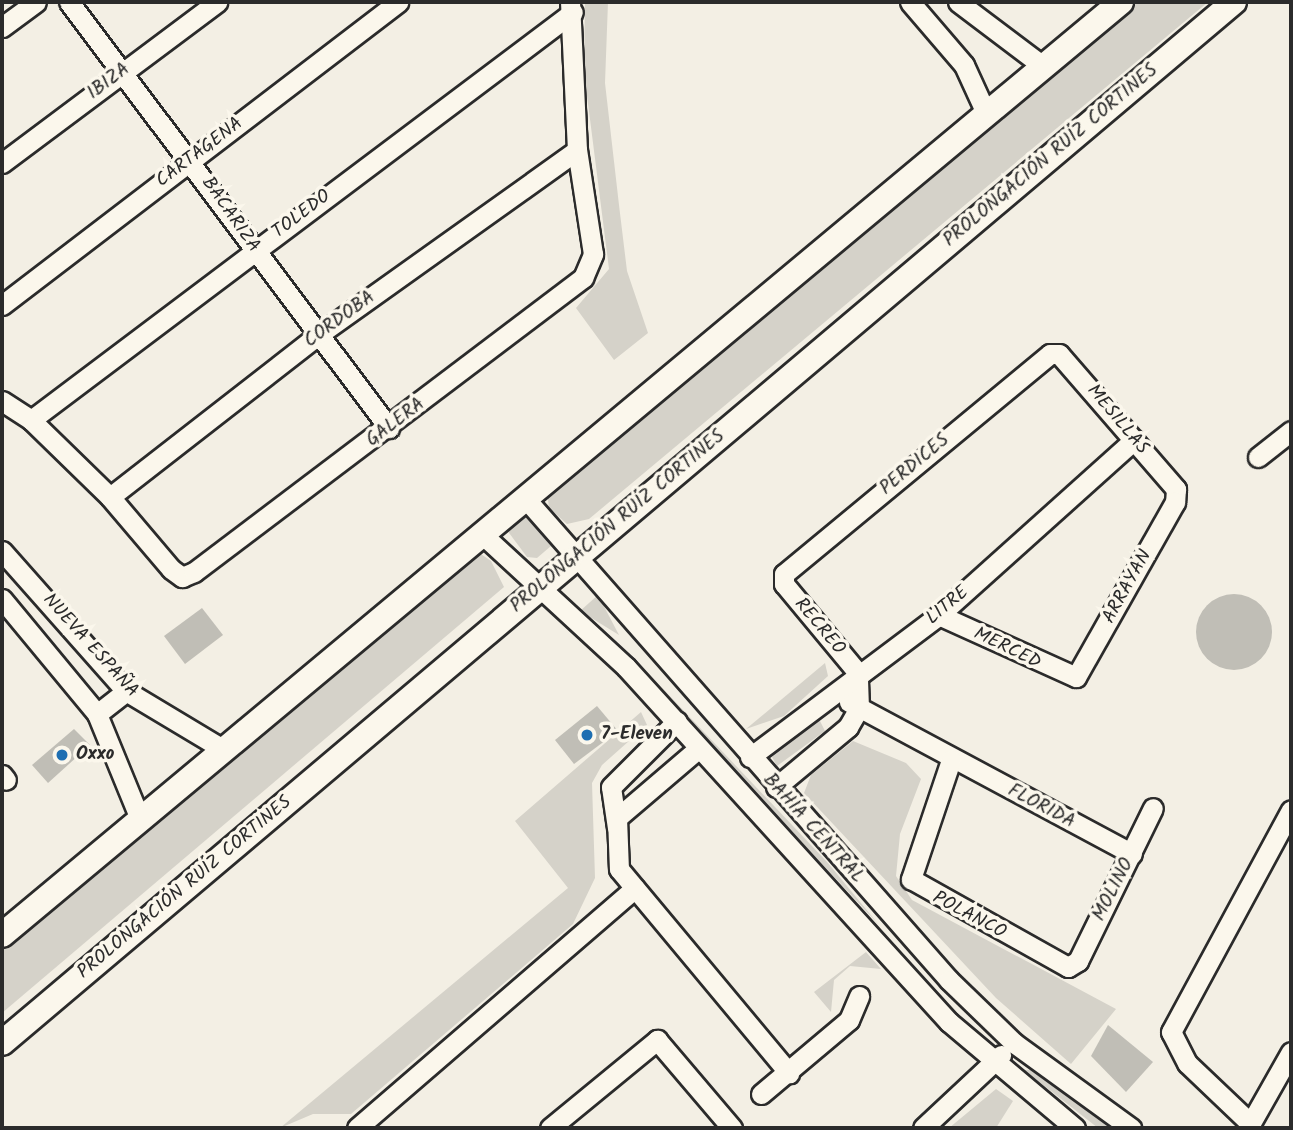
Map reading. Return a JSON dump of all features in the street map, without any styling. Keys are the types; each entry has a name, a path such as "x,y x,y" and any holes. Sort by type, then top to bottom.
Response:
{"main road":[{"path":"2,934 1121,2"},
{"name":"PROLONGACIÓN RUÍZ CORTINES","path":"2,1043 1234,2"}],"street":[{"path":"2,27 36,2"},
{"name":"BACARIZA","path":"69,2 191,160 255,251 389,428"},
{"name":"IBIZA","path":"2,163 216,2"},
{"name":"CARTAGENA","path":"2,305 398,2"},
{"path":"910,2 964,65 986,113"},
{"path":"958,2 1043,66"},
{"name":"GALERA","path":"2,401 31,420 110,497 182,577 389,428 583,278 593,254 577,149 571,7"},
{"name":"TOLEDO","path":"31,420 571,7"},
{"name":"CORDOBA","path":"110,497 318,335 577,149"},
{"name":"MESILLAS","path":"1050,354 1063,358 1134,440 1177,495"},
{"name":"PERDICES","path":"783,579 1050,354"},
{"path":"1258,457 1290,434"},
{"name":"LITRE","path":"750,757 858,673 939,615 1134,440"},
{"name":"ARRAYAN","path":"1076,677 1177,495"},
{"name":"BAHÍA CENTRAL","path":"525,498 578,555 651,644 915,944 1014,1043 1131,1128"},
{"name":"BAHÍA CENTRAL","path":"483,534 626,667 892,963 992,1063 1075,1128"},
{"name":"NUEVA ESPAÑA","path":"2,551 126,691 224,750"},
{"name":"RECREO","path":"783,579 858,673"},
{"name":"NUEVA ESPAÑA","path":"2,599 97,714 140,819"},
{"name":"MERCED","path":"939,615 1076,677"},
{"path":"626,667 651,644"},
{"path":"776,787 848,727 859,708 858,673"},
{"path":"97,714 126,691"},
{"name":"FLORIDA","path":"834,694 951,760 1132,855"},
{"path":"677,722 611,787 619,869 789,1073"},
{"path":"617,827 699,748"},
{"name":"POLANCO","path":"951,760 911,879 1068,967"},
{"name":"MOLINO","path":"1068,967 1078,961 1153,808"},
{"path":"1291,810 1171,1032 1187,1063 1250,1126 1291,1052"},
{"path":"357,1128 635,888"},
{"path":"892,963 915,944"},
{"path":"761,1094 849,1020 859,996"},
{"path":"550,1128 657,1040 728,1127"},
{"path":"923,1128 1014,1043"}],"shaded area":[{"path":"585,2 608,2 605,83 619,205 627,271 648,333 614,360 576,308 609,269 584,72"},
{"path":"1133,2 1208,2 589,519 567,524 549,508 547,491"},
{"path":"528,511 551,546 537,558 527,557 504,526"},
{"path":"478,552 491,561 504,587 2,1013 2,947"},
{"path":"598,595 619,635 580,611"},
{"path":"825,663 828,676 784,716 746,729"},
{"path":"648,673 828,863 879,925 716,750"},
{"path":"641,712 647,725 602,765 592,783 595,878 573,924 351,1114 313,1114 280,1128 568,888 515,821"},
{"path":"819,719 825,731 777,766 772,757"},
{"path":"853,741 906,763 921,779 900,834 896,876 912,900 1116,1009 1071,1064 996,998 804,793 811,775"},
{"path":"866,952 881,969 850,966 834,980 831,1012 814,992"},
{"path":"1024,1070 1031,1070 1112,1128 1098,1128"},
{"path":"996,1089 1013,1101 996,1128 949,1128"}],"building":[{"path":"1234,594 1248,597 1261,605 1269,618 1272,632 1269,646 1261,659 1248,667 1234,670 1220,667 1207,659 1199,646 1196,632 1199,618 1207,605 1220,597"},
{"path":"202,608 223,635 185,664 164,636"},
{"name":"7-Eleven","path":"597,706 618,731 574,764 555,740"},
{"name":"Oxxo","path":"74,729 90,745 48,783 32,765"},
{"path":"1108,1025 1153,1062 1126,1092 1091,1056"}],"place":[{"name":"7-Eleven","path":"587,735"},
{"name":"Oxxo","path":"62,755"}]}
